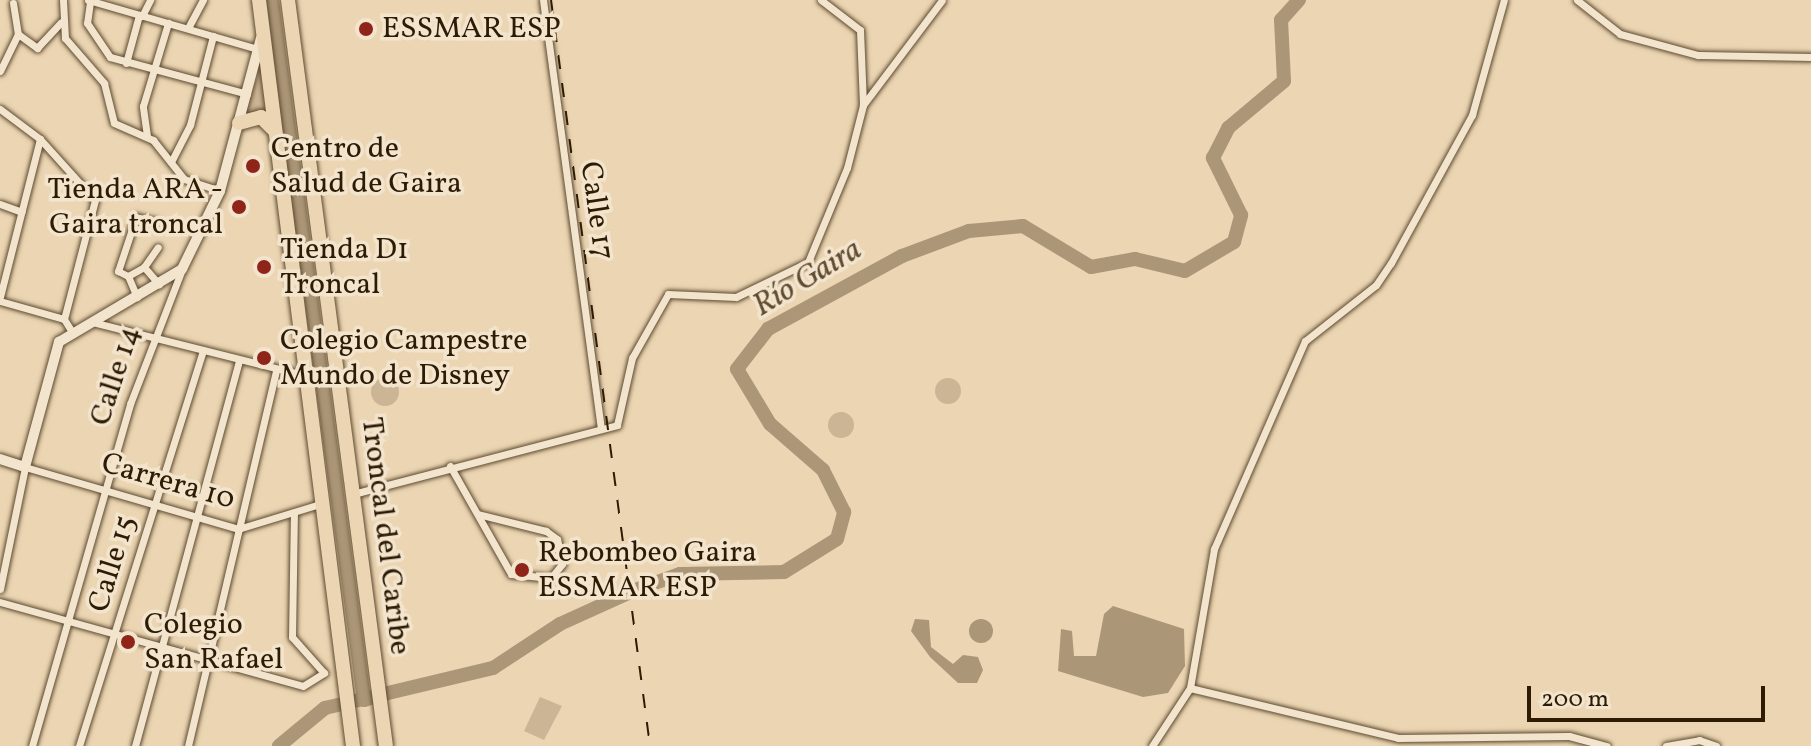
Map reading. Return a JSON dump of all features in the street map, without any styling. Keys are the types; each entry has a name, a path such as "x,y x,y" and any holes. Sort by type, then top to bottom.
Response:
{"highway":[{"name":"Troncal del Caribe","path":"259,0 353,746"},
{"name":"Troncal del Caribe","path":"288,0 386,746"},
{"path":"239,123 261,117 276,134"}],"main road":[{"name":"Calle 14","path":"182,269 220,191 263,29"},
{"path":"25,467 50,359 71,330 160,286 182,269"},
{"name":"Carrera 10","path":"0,459 25,467"}],"street":[{"path":"63,0 61,22 65,38 104,83 114,123 147,136 184,179 220,191"},
{"path":"126,63 140,15 150,0"},
{"path":"188,28 203,0"},
{"name":"Calle 17","path":"543,0 601,427"},
{"path":"353,494 450,466 617,425 632,358 668,294 736,297 808,262 847,168 863,105 860,30 821,0"},
{"path":"863,105 942,0"},
{"path":"1152,746 1190,688 1214,549 1242,477 1305,341 1376,285 1391,263 1472,115 1504,0"},
{"path":"1577,0 1620,34 1663,46 1724,57 1811,57"},
{"path":"247,94 154,73 110,57 87,23 89,1 258,49"},
{"path":"0,71 18,34 13,3"},
{"path":"18,34 37,48 61,22"},
{"path":"147,136 143,106 168,23"},
{"path":"171,162 202,84 213,36"},
{"path":"0,109 40,139 95,200 64,319"},
{"path":"40,139 0,299 64,319 71,330"},
{"path":"0,204 22,212"},
{"path":"137,297 128,276 118,271 136,217 157,222"},
{"path":"128,276 144,267 158,247"},
{"path":"144,267 160,286"},
{"name":"Calle 14","path":"32,746 154,336 182,269"},
{"path":"87,321 307,376"},
{"name":"Calle 15","path":"79,746 203,350"},
{"path":"135,746 239,360"},
{"path":"188,746 276,370"},
{"path":"450,466 511,574 551,578 562,564 557,539 546,531 478,514"},
{"path":"0,589 25,467"},
{"name":"Carrera 10","path":"25,467 195,520 238,529 323,503"},
{"path":"0,602 117,630 299,685 324,673 292,637 294,513"},
{"path":"1190,688 1398,738 1569,736 1607,746"},
{"path":"1666,746 1699,740 1716,746"}],"shaded area":[{"path":"264,58 271,117 245,113"},
{"path":"385,378 395,382 399,392 395,402 385,406 375,402 371,392 375,382"},
{"path":"948,378 957,382 961,391 957,400 948,404 939,400 935,391 939,382"},
{"path":"841,412 850,416 854,425 850,434 841,438 832,434 828,425 832,416"},
{"path":"1113,606 1184,629 1185,666 1168,693 1143,697 1058,671 1061,629 1072,631 1074,656 1096,656 1104,614"},
{"path":"915,619 929,620 931,647 953,664 963,655 978,657 983,670 977,683 958,683 930,657 911,631"},
{"path":"981,619 989,623 993,631 989,639 981,643 973,639 969,631 973,623"},
{"path":"540,697 562,706 544,740 524,731"}],"waterway":[{"path":"272,0 364,700 371,698"},
{"name":"Río Gaira","path":"279,746 325,708 493,668 560,624 635,590 680,574 784,572 837,539 844,512 823,470 770,424 737,369 768,329 902,256 969,231 1023,226 1091,267 1135,259 1185,271 1234,242 1241,215 1213,158 1228,128 1284,81 1281,20 1299,0"}],"railway":[{"path":"551,0 650,746"}],"place":[{"name":"ESSMAR ESP","path":"366,29"},
{"name":"Centro de Salud de Gaira","path":"253,166"},
{"name":"Tienda ARA - Gaira troncal","path":"239,207"},
{"name":"Tienda D1 Troncal","path":"264,267"},
{"name":"Colegio Campestre Mundo de Disney","path":"264,358"},
{"name":"Rebombeo Gaira ESSMAR ESP","path":"522,570"},
{"name":"Colegio San Rafael","path":"128,642"}]}
